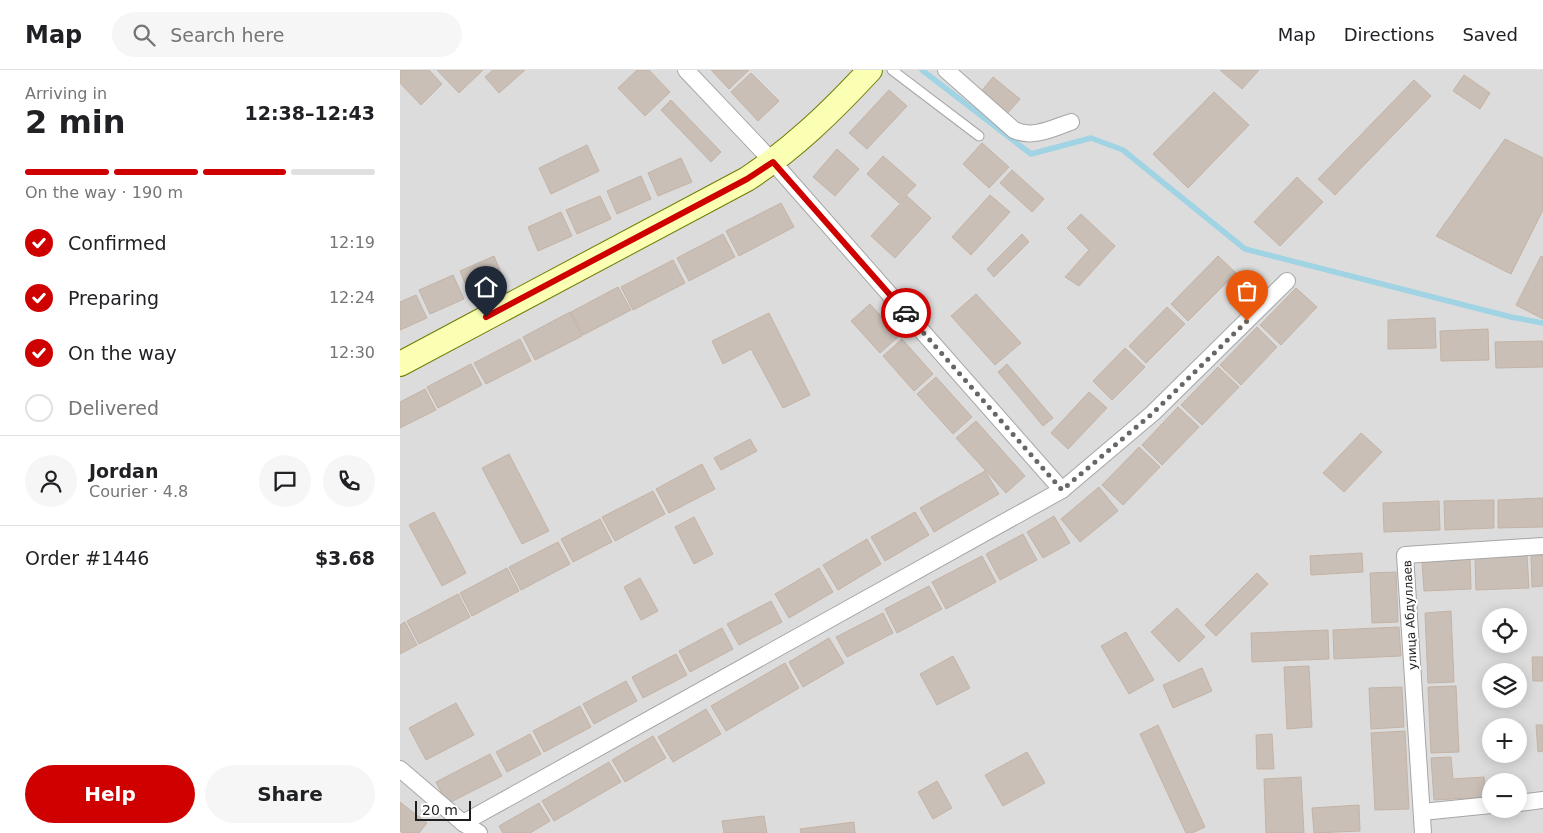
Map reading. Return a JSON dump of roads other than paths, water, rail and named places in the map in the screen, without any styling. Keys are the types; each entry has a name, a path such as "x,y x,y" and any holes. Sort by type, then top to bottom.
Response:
{"main road":[{"path":"400,364 747,179 773,162 808,133 870,70"}],"street":[{"path":"686,70 773,162 1062,490"},
{"path":"946,70 1014,130 1022,134 1039,133 1072,122"},
{"path":"463,824 1062,490 1153,413 1287,281"},
{"name":"улица Абдуллаев","path":"1422,812 1405,555 1543,546"},
{"path":"400,769 463,824 479,833"},
{"path":"1527,802 1543,800"},
{"path":"1423,833 1422,812 1482,807"}],"lane":[{"path":"892,70 979,136"}],"waterway":[{"path":"922,70 1031,154 1091,138 1123,150 1245,249 1511,317 1543,323"}]}
